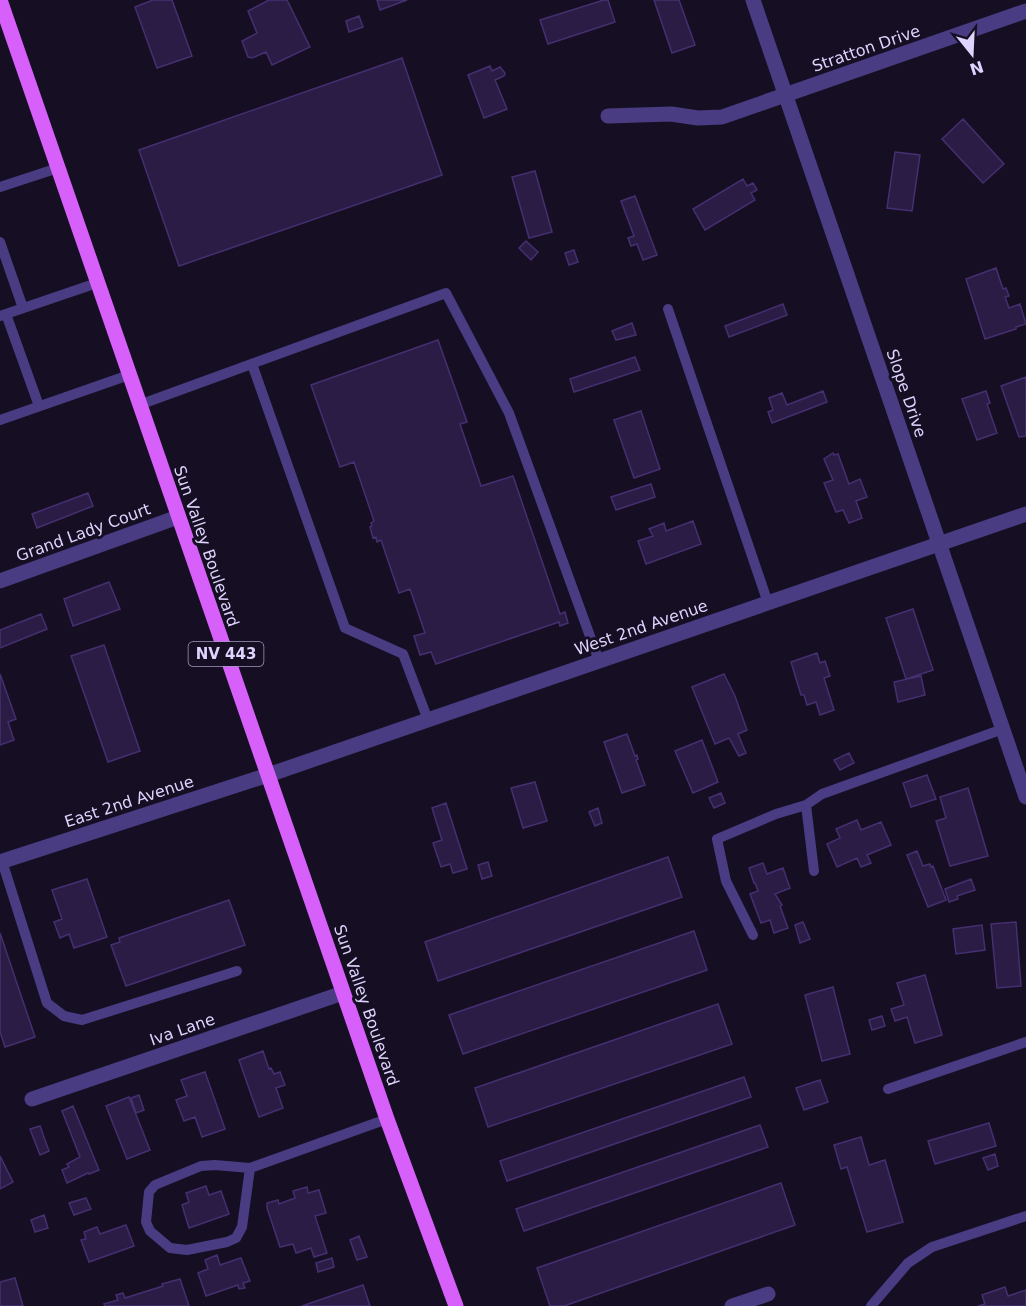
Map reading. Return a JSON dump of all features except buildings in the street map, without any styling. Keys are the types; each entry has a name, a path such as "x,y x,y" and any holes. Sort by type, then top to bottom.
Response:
{"main road":[{"name":"Sun Valley Boulevard","path":"0,0 343,993 456,1306"}],"street":[{"name":"Slope Drive","path":"753,0 1026,797"},
{"name":"Stratton Drive","path":"608,116 671,114 698,118 722,117 1026,11"},
{"name":"West 2nd Avenue","path":"268,775 1026,514"},
{"name":"Grand Lady Court","path":"0,581 178,517"},
{"name":"East 2nd Avenue","path":"1,861 268,775"},
{"name":"Iva Lane","path":"32,1099 343,993"},
{"path":"732,1306 768,1294"}],"lane":[{"path":"0,188 58,168"},
{"path":"0,242 22,308"},
{"path":"39,406 3,315 97,283"},
{"path":"139,405 446,293 509,413 599,661"},
{"path":"668,309 768,603"},
{"path":"252,364 345,628 402,654 428,720"},
{"path":"0,420 129,375"},
{"path":"753,935 726,881 717,839 776,814 806,805 822,794 1003,729"},
{"path":"806,805 814,871"},
{"path":"1,861 47,1003 64,1016 82,1020 237,971"},
{"path":"888,1089 1026,1042"},
{"path":"250,1168 242,1227 236,1238 187,1250 170,1248 150,1231 146,1222 149,1192 155,1185 201,1166 215,1164 250,1168 387,1119"},
{"path":"871,1306 908,1263 932,1247 1026,1216"}]}
